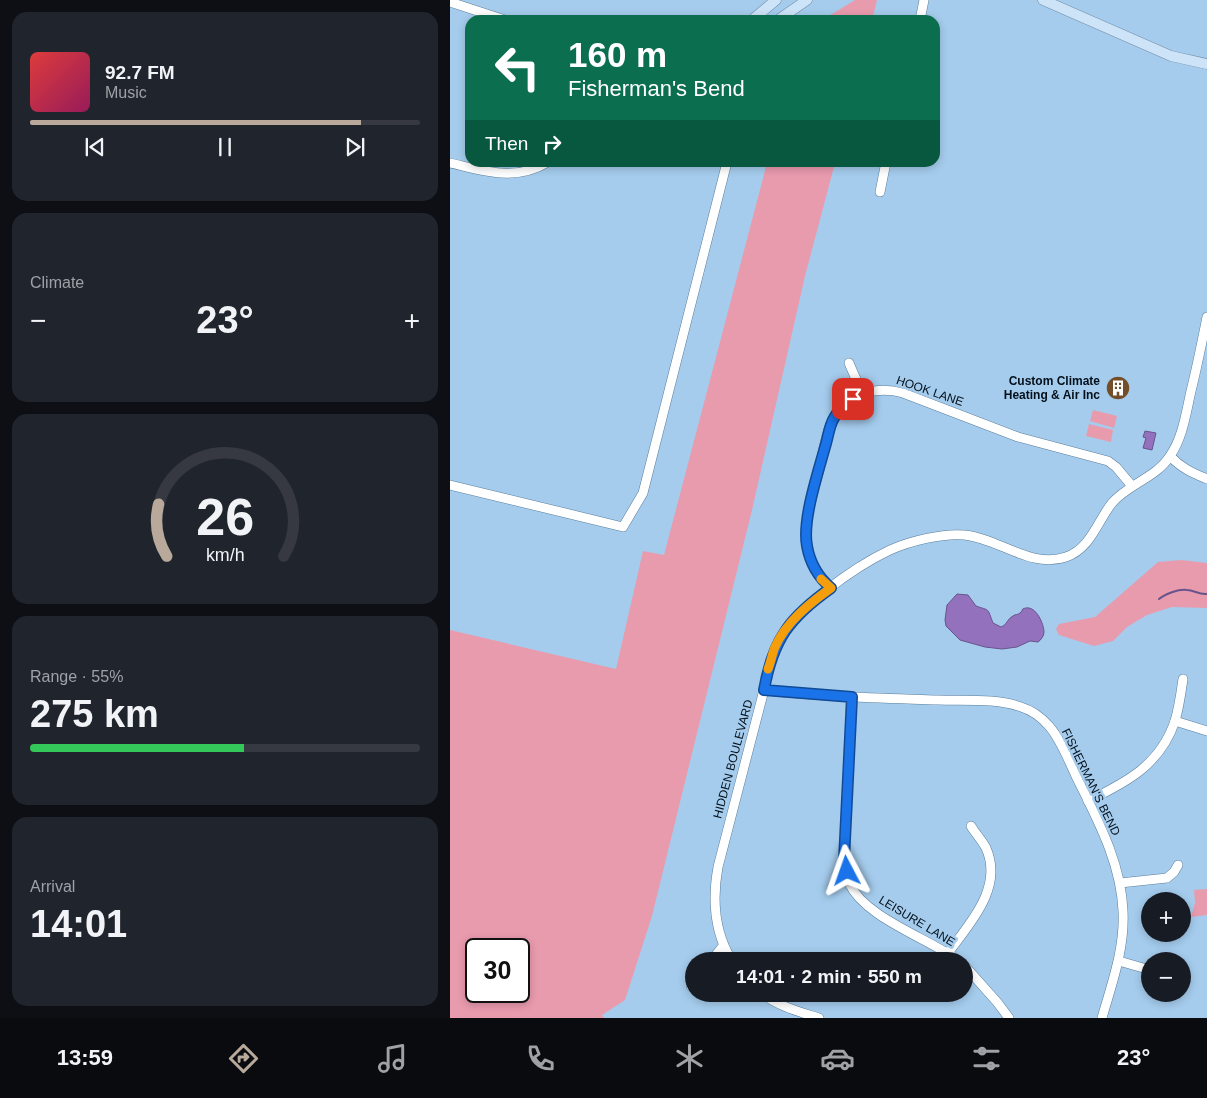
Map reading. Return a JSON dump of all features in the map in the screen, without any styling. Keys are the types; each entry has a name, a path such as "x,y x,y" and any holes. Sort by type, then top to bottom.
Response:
{"main road":[{"path":"758,15 776,0"},
{"path":"785,15 807,0"},
{"path":"1044,0 1171,56 1207,64"}],"street":[{"path":"921,15 924,0"},
{"path":"450,2 490,15"},
{"path":"450,163 465,166"},
{"path":"469,167 502,174 521,174 540,167"},
{"path":"450,485 623,527 643,493 726,167"},
{"path":"880,192 885,167"},
{"name":"HIDDEN BOULEVARD","path":"727,952 723,946 716,912 714,890 718,867 767,674 775,647 785,631 809,604 859,568 891,550 942,535 964,534 981,538 1033,558 1051,559 1065,557 1082,547 1089,540 1105,512 1114,501 1132,486 1152,475 1170,456 1180,435 1186,413 1207,317"},
{"path":"831,588 822,580 815,568 806,539 808,518 832,421 845,405 862,393 849,363"},
{"name":"HOOK LANE","path":"862,393 890,390 903,393 1018,437 1108,462 1116,467 1132,486"},
{"path":"1170,456 1187,470 1207,479"},
{"path":"1088,801 1131,779 1149,764 1165,741 1175,721 1183,679"},
{"name":"FISHERMAN'S BEND","path":"764,690 852,697 998,702 1023,707 1048,725 1059,740 1106,837 1120,883 1123,934 1119,962 1102,1018"},
{"name":"LEISURE LANE","path":"852,697 844,860 849,882 859,898 878,915 946,952"},
{"path":"1175,721 1207,731"},
{"path":"949,952 979,910 990,885 991,868 986,849 970,826"},
{"path":"1120,883 1167,878 1178,866"},
{"path":"718,952 723,946"},
{"path":"1119,962 1141,968"},
{"path":"973,975 1009,1018"},
{"path":"777,1002 818,1018"}],"shaded area":[{"path":"855,0 877,0 873,15 830,15"},
{"path":"766,167 834,167 805,276 752,510 652,916 625,1000 602,1015 604,1018 450,1018 450,630 616,669 643,551 664,555"},
{"path":"1093,410 1117,416 1114,428 1090,421"},
{"path":"1089,424 1113,430 1111,442 1086,436"},
{"path":"1145,431 1156,433 1152,450 1143,448 1146,438 1143,437"},
{"path":"1181,560 1207,563 1207,608 1172,607 1147,615 1127,627 1113,641 1094,646 1059,635 1056,629 1059,624 1095,617 1158,562"},
{"path":"957,594 968,595 976,606 988,610 993,623 1001,627 1023,609 1030,608 1039,616 1043,625 1043,636 1038,642 1030,641 1017,647 1002,649 985,647 960,640 946,626 945,620 947,605"},
{"path":"1207,889 1207,915 1191,917 1195,903 1194,890"}],"waterway":[{"path":"1159,599 1180,590 1207,594"}],"slow traffic":[{"path":"768,669 775,647 785,631 809,604 831,588 821,579"}],"place":[{"name":"Custom Climate Heating & Air Inc","path":"1118,388"}],"route":[{"path":"847,871 844,860 852,697 764,690 775,647 785,631 809,604 831,588 822,580 815,568 807,544 806,533 812,499 832,421 834,416 853,399"}]}
